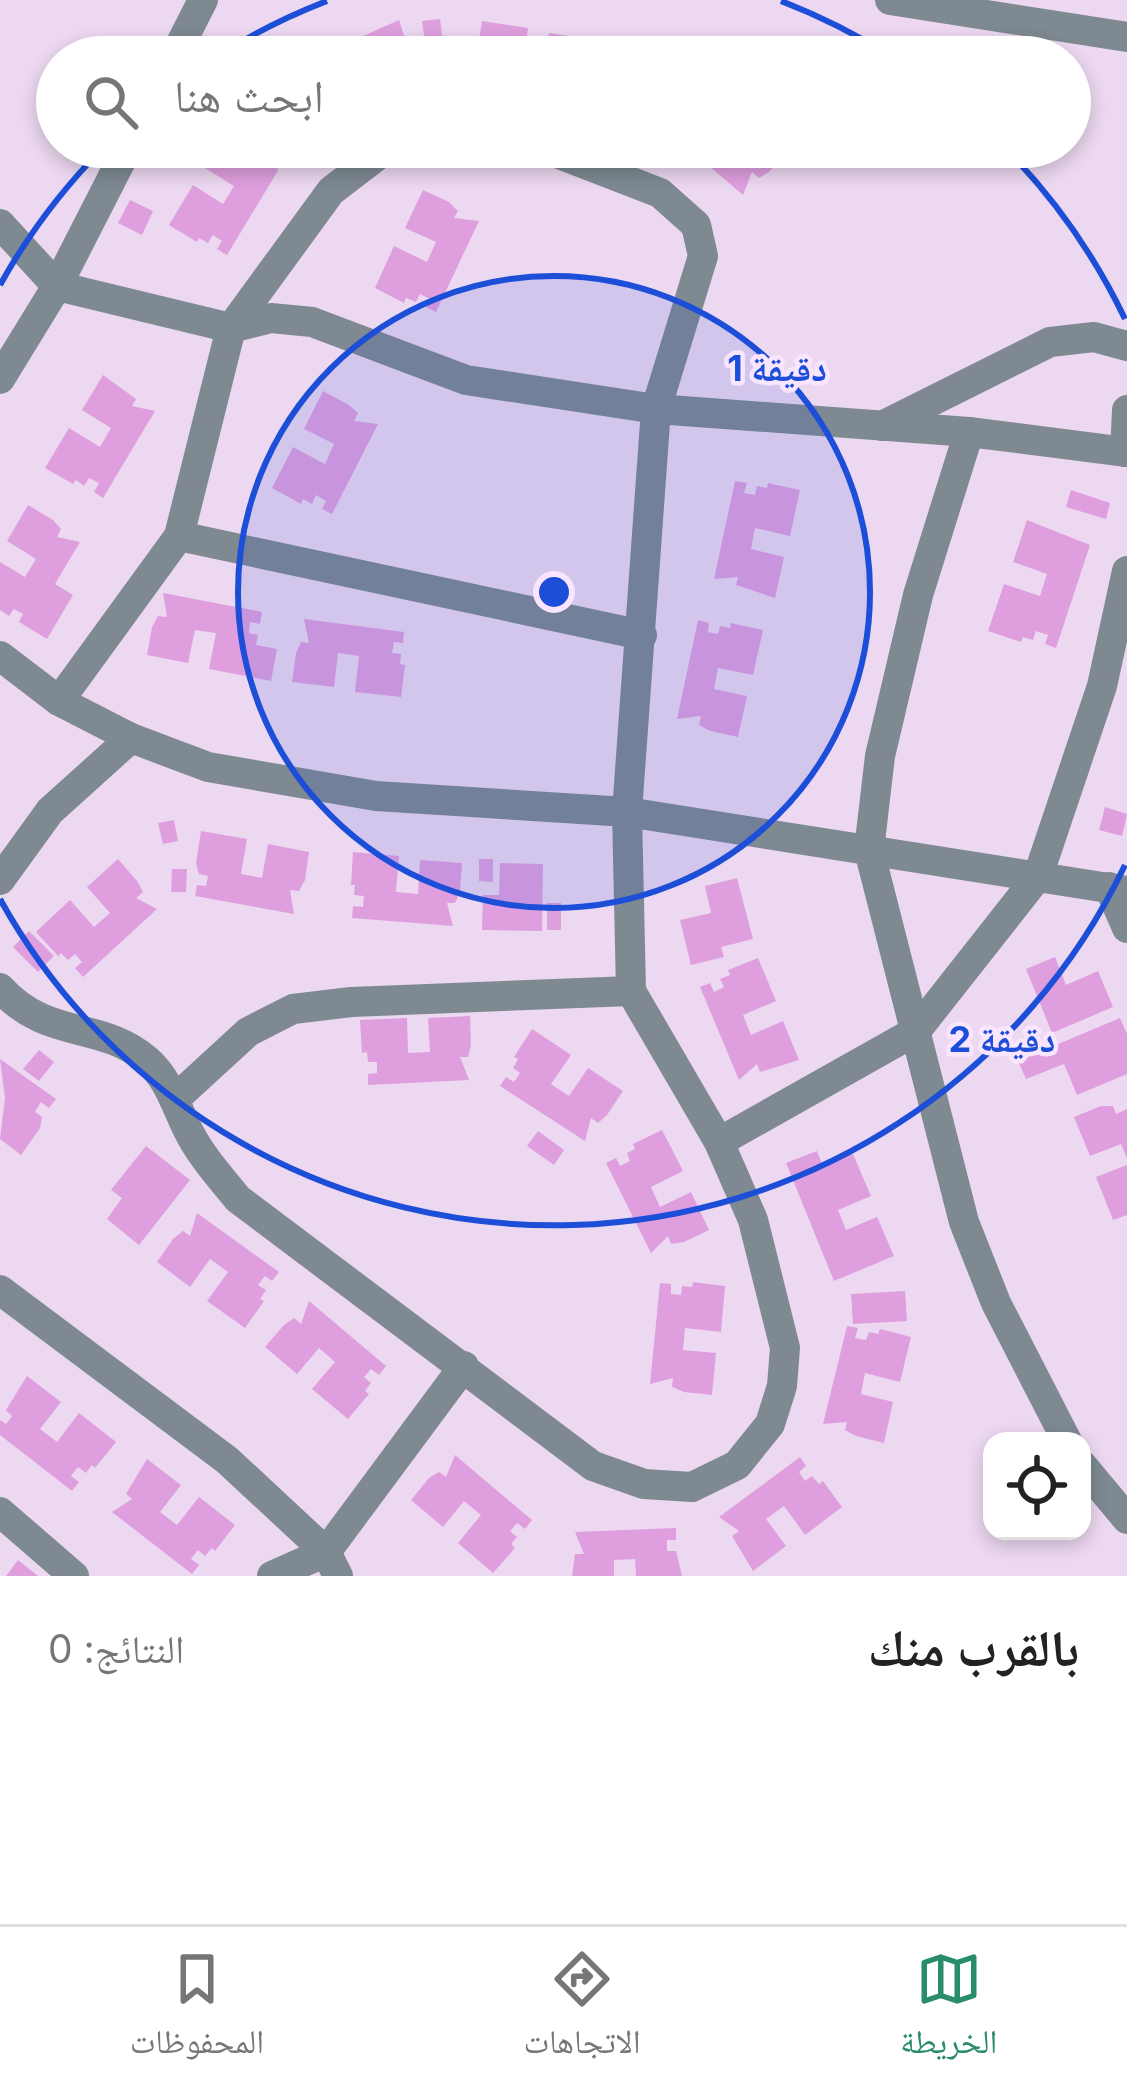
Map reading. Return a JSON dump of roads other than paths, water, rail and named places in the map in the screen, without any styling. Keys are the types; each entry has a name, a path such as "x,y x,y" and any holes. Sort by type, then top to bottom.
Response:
{"street":[{"path":"185,36 203,0"},
{"path":"890,0 1127,37"},
{"path":"0,379 57,286 117,168"},
{"path":"59,700 179,536 231,328 331,191 361,168"},
{"path":"0,988 44,1023 122,1044 146,1058 175,1099 203,1154 238,1199 464,1366 534,1425 610,1472 644,1484 692,1486 736,1466 770,1424 782,1386 784,1348 754,1220 718,1142 631,991 627,812 656,409 703,256 696,225 660,193 596,168"},
{"path":"2,231 57,286 231,328 272,318 312,322 466,380 656,409 969,432 1126,452 1127,410"},
{"path":"882,425 1050,342 1094,337 1127,346"},
{"path":"969,432 918,595 880,756 869,850 964,1222 996,1303 1062,1432"},
{"path":"179,536 642,635"},
{"path":"718,1142 916,1031 1038,876 1114,689 1127,571"},
{"path":"0,656 59,700 131,738 208,767 376,796 627,812 1118,889 1127,928"},
{"path":"0,880 11,858 50,811 131,738"},
{"path":"175,1099 248,1032 293,1009 631,991"},
{"path":"0,1290 226,1460 332,1564"},
{"path":"272,1576 332,1564 464,1366"},
{"path":"1091,1477 1127,1519"},
{"path":"0,1512 74,1576"}]}
